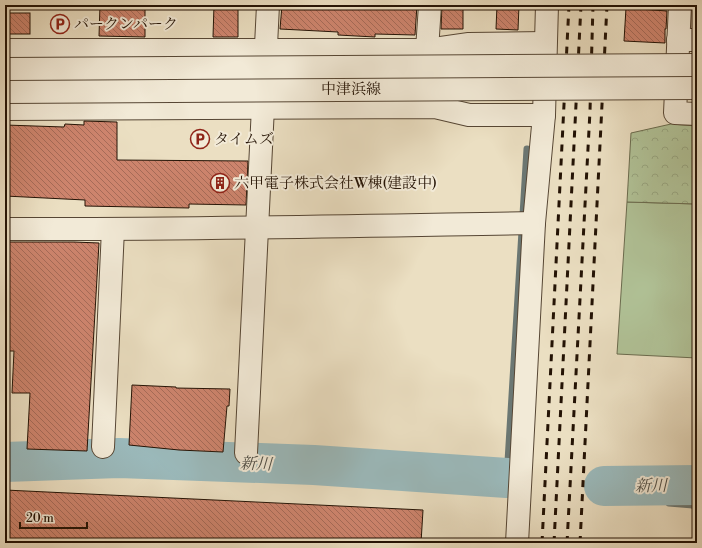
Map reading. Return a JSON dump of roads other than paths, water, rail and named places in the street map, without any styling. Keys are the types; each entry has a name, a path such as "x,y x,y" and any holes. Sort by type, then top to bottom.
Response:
{"street":[{"path":"246,453 268,5"},
{"path":"426,50 430,5"},
{"path":"517,543 534,223 544,115 547,5"},
{"path":"680,5 688,40 675,113 697,114"},
{"path":"5,50 426,50 469,44 545,43"},
{"name":"中津浜線","path":"5,69 697,65"},
{"name":"中津浜線","path":"5,92 697,88"},
{"path":"5,109 435,107 469,115 544,115"},
{"path":"5,229 258,228 534,223"},
{"path":"103,447 113,229"}],"waterway":[{"path":"507,478 527,149"},
{"name":"新川","path":"5,462 119,458 314,465 507,478"},
{"path":"669,485 669,503 693,505 697,510"},
{"name":"新川","path":"604,486 697,485"}],"railway":[{"path":"542,543 569,5"},
{"path":"554,543 581,5"},
{"path":"567,543 590,111 593,5"},
{"path":"580,543 607,5"}],"place":[{"name":"パークンパーク","path":"60,24"},
{"name":"タイムズ","path":"200,139"},
{"name":"六甲電子株式会社W棟(建設中)","path":"220,183"}]}
